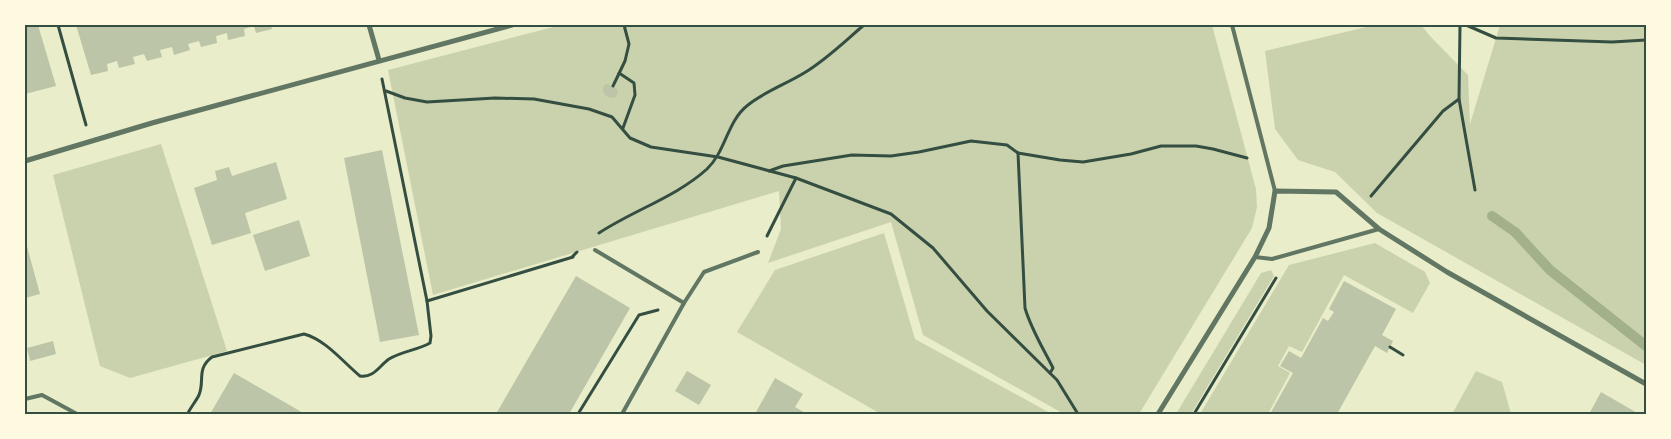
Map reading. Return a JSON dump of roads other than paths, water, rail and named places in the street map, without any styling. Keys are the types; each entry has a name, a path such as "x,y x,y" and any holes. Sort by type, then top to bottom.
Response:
{"street":[{"path":"369,25 379,60"},
{"path":"25,160 379,60 512,25"},
{"path":"1158,414 1255,257 1270,228 1275,191 1336,192 1379,229 1447,272 1646,384"}],"lane":[{"path":"1232,25 1275,191"},
{"path":"1255,257 1272,258 1379,229"},
{"path":"595,250 684,303"},
{"path":"622,414 684,303 704,272 758,252"},
{"path":"25,399 42,395 76,414"}],"waterway":[{"path":"1492,216 1515,232 1550,270 1646,346"}]}
